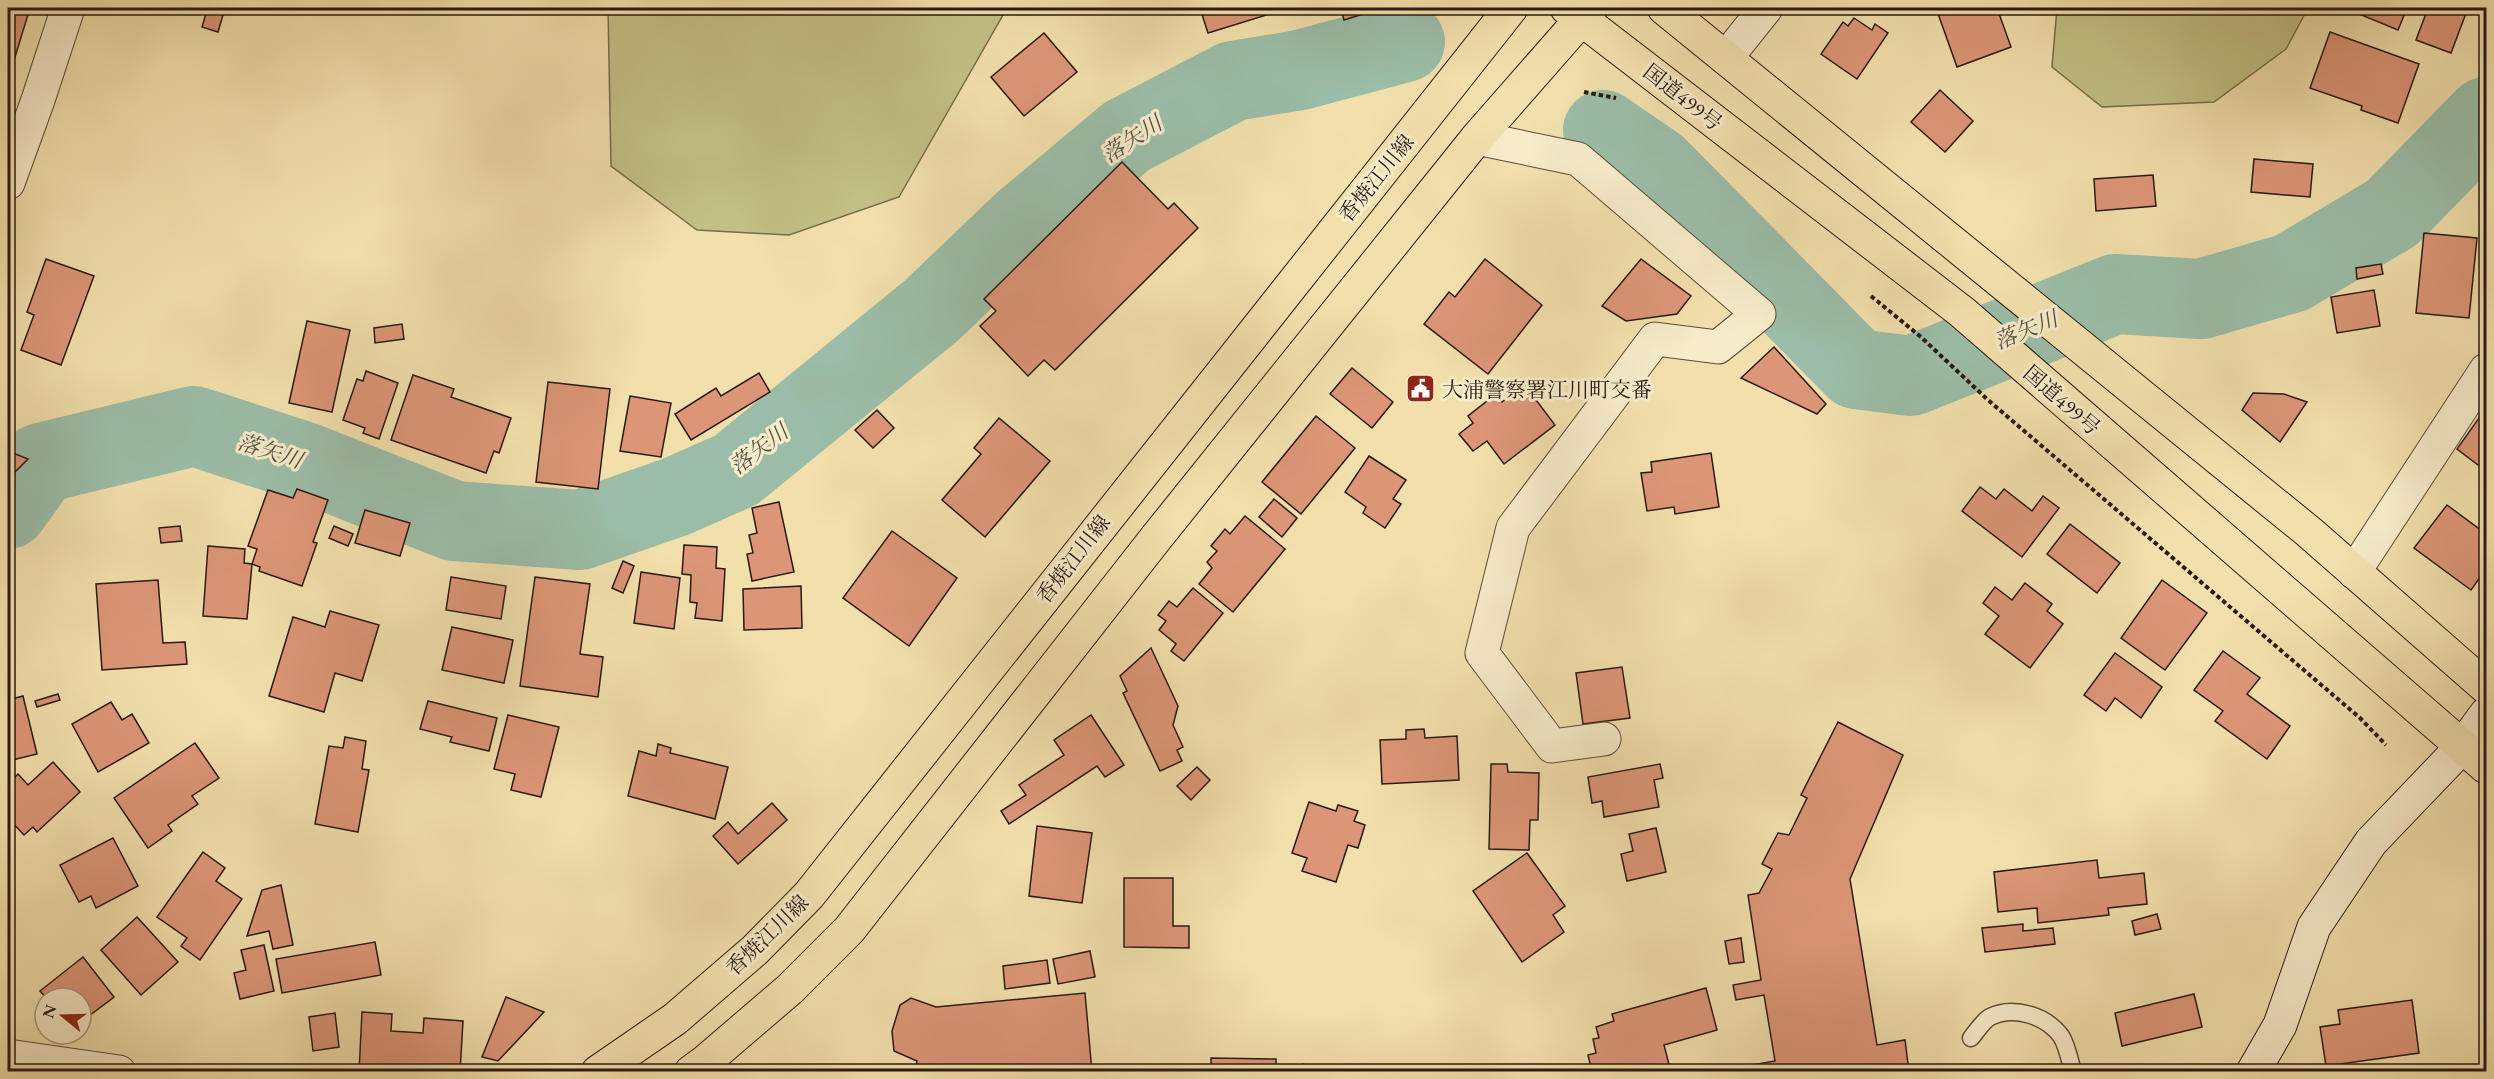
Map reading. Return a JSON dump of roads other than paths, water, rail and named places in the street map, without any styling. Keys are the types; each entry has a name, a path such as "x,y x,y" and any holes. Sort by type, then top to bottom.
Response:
{"main road":[{"name":"香焼江川線","path":"598,1071 675,1020 755,950 809,895 1511,8"},
{"path":"1664,8 2096,357 2354,572 2487,687"},
{"path":"691,1071 706,1061 790,989 849,930 1156,538 1580,11"},
{"name":"国道499号","path":"1580,11 1962,312 2474,757"}],"street":[{"path":"8,183 68,8"},
{"path":"1726,58 1766,8"},
{"path":"1477,138 1578,159 1759,314 1718,348 1655,339 1513,528 1482,653 1552,746 1604,739"},
{"path":"2354,572 2487,370"},
{"path":"2253,1071 2280,1025 2314,927 2371,842 2474,757 2487,714"},
{"path":"8,1056 118,1071"}],"lane":[{"path":"1971,1038 1989,1018 2006,1013 2025,1013 2044,1019 2062,1038 2073,1071"}],"waterway":[{"name":"落矢川","path":"8,509 41,463 194,426 302,461 454,521 580,530 675,497 736,470 932,310 1023,223 1127,136 1233,81 1300,70 1405,42"},
{"name":"落矢川","path":"1603,130 1657,167 1856,369 1911,376 2115,294 2201,299 2291,273 2392,213 2486,117"}],"place":[{"name":"大浦警察署江川町交番","path":"1421,389"}]}
